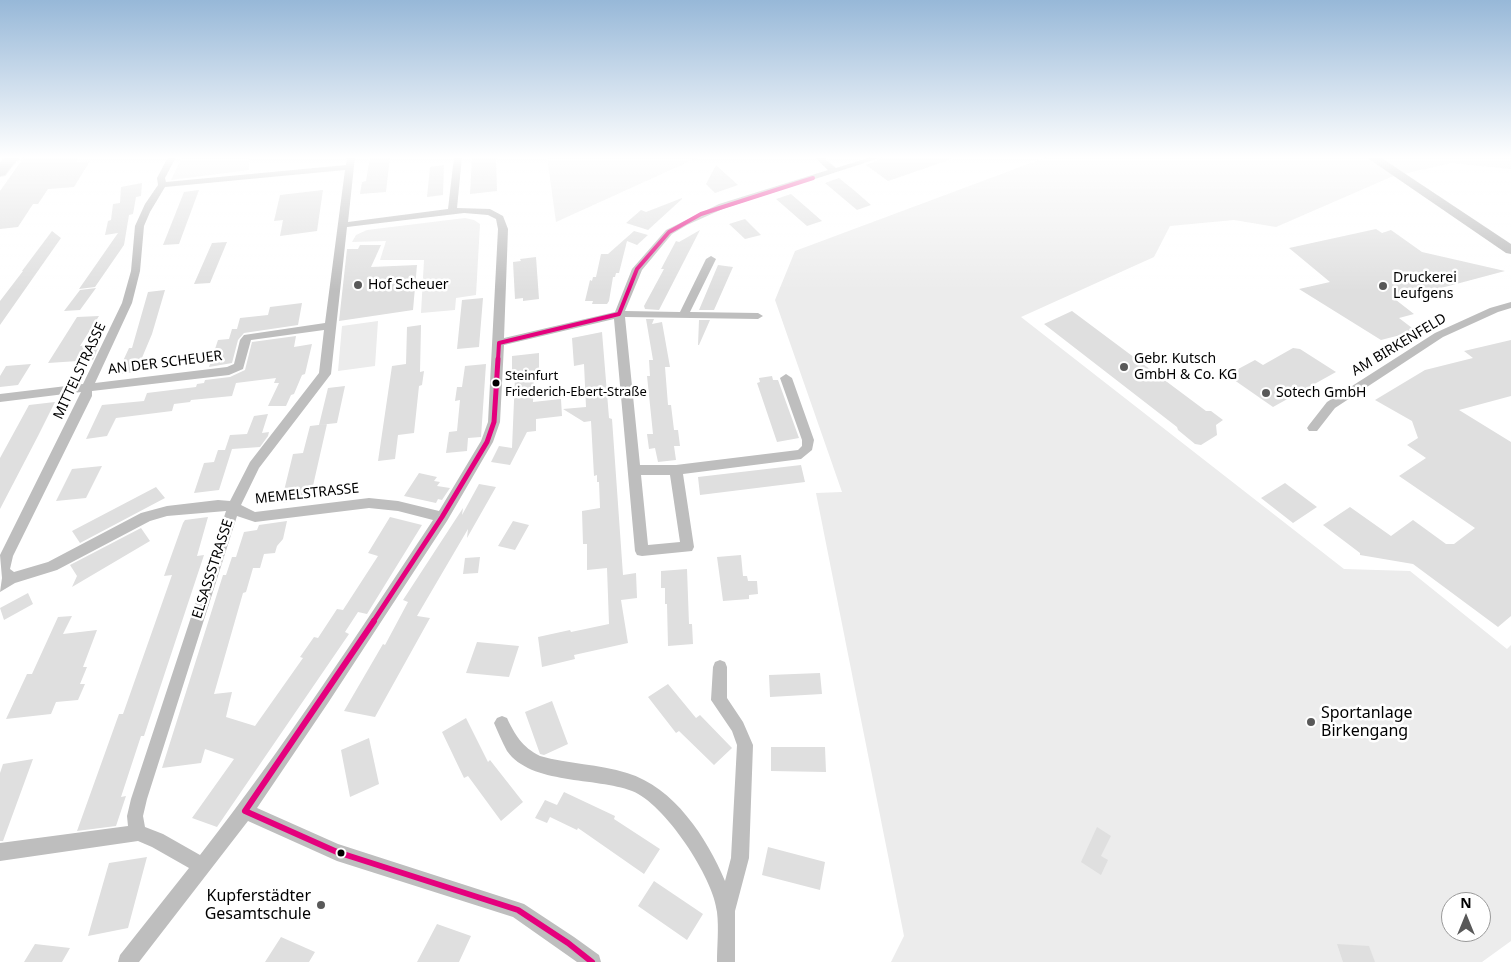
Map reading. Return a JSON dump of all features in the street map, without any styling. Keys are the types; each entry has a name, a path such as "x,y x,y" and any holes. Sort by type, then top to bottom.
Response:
{"street":[{"name":"MITTELSTRASSE","path":"6,582 3,570 6,556 86,396 87,388 124,310 136,272 137,240 143,218 152,202"},
{"path":"330,326 346,202"},
{"path":"452,211 453,202"},
{"path":"676,470 687,547 642,551 619,314 637,269 669,232 701,214 739,202"},
{"path":"1440,202 1511,250"},
{"path":"127,962 245,811 323,698 442,516 487,442 494,422 499,343 502,224 500,218 490,212 452,211 343,225"},
{"path":"684,316 712,259"},
{"name":"AM BIRKENFELD","path":"1314,428 1331,405 1439,335 1494,310 1511,305"},
{"path":"499,343 619,314 758,316"},
{"name":"AN DER SCHEUER","path":"0,398 229,371 239,366 248,337 330,326"},
{"name":"ELSASSSTRASSE","path":"138,833 135,816 138,800 234,506 254,465 325,374 330,326"},
{"path":"634,470 676,470 801,454 808,447 808,440 786,378"},
{"name":"MEMELSTRASSE","path":"6,582 52,566 146,517 167,511 218,505 234,506 241,512 255,517 381,504 442,516"},
{"path":"720,667 719,700 738,727 745,745 740,858 726,911 726,962"},
{"path":"502,723 514,748 534,761 560,770 588,773 638,785 661,801 683,826 715,878 726,911"},
{"path":"245,811 337,852 518,910 568,942 592,962"},
{"path":"0,852 138,833 157,840 202,866"}],"shaded area":[{"path":"553,202 600,202 556,222"},
{"path":"927,202 1334,202 1276,227 1234,220 1170,226 1154,257 1021,317 1344,569 1410,571 1507,649 1511,645 1511,941 1482,962 891,962 904,936 816,493 842,492 775,300 795,251"},
{"path":"465,218 480,224 476,295 456,298 455,310 421,313 424,260 380,260 386,241 352,242 356,235 367,230"},
{"path":"378,321 375,366 338,371 342,326"}],"building":[{"path":"0,202 39,202 38,204 33,204 18,227 0,229"},
{"path":"135,202 133,214 129,215 124,245 95,287 79,289 118,233 105,235 108,221 111,220 113,204"},
{"path":"180,202 195,202 179,244 163,245"},
{"path":"278,202 321,202 317,231 280,236 283,220 274,221"},
{"path":"672,202 679,202 648,230 626,223 641,210 646,212"},
{"path":"779,202 800,202 822,221 807,226"},
{"path":"847,202 867,202 871,205 857,210"},
{"path":"745,219 761,235 745,239 729,224"},
{"name":"Druckerei Leufgens","path":"1376,229 1382,233 1391,230 1422,252 1505,271 1396,300 1414,314 1399,318 1416,331 1381,340 1299,289 1330,282 1289,248"},
{"path":"700,230 659,310 645,309 644,306 664,269 661,269 676,241 679,242"},
{"path":"52,231 61,238 0,325 0,301"},
{"path":"634,231 648,235 637,245 627,241 619,273 616,273 615,277 613,277 607,304 592,304 593,301 585,301 590,280 592,281 593,277 596,277 601,254 608,254"},
{"path":"227,242 210,283 194,284 212,243"},
{"path":"360,245 381,245 371,267 417,265 413,310 339,321 347,249 358,249"},
{"path":"536,257 539,299 523,301 523,298 515,299 513,262"},
{"path":"718,265 733,267 714,310 699,310"},
{"path":"96,288 80,310 64,311 80,290"},
{"path":"165,290 152,334 136,372 117,374 129,348 132,348 148,292"},
{"path":"483,298 479,347 457,349 462,300"},
{"path":"302,303 298,325 244,333 238,340 232,363 209,367 218,340 229,339 232,329 237,329 240,318 268,315 270,307"},
{"name":"Gebr. Kutsch GmbH & Co. KG","path":"1072,311 1206,411 1211,411 1223,420 1216,425 1217,435 1201,445 1195,444 1177,427 1044,324"},
{"path":"99,316 80,346 100,343 93,360 48,363 77,317"},
{"path":"646,319 654,319 652,324 662,322 670,367 665,367 668,405 671,405 674,430 678,430 680,446 674,446 676,460 658,462 655,448 649,449 647,434 653,434 647,376 650,376 649,360 653,360"},
{"path":"699,320 710,320 698,345"},
{"path":"421,325 420,372 424,371 422,385 419,386 414,433 398,435 395,459 378,461 392,366 406,364 407,327"},
{"path":"602,332 609,418 612,419 623,575 636,573 637,598 621,600 628,643 574,655 575,659 542,667 538,637 609,624 607,568 587,570 587,544 583,544 582,511 600,508 599,482 597,482 597,475 594,476 591,421 584,422 563,409 586,407 584,364 574,366 572,338"},
{"path":"296,336 294,347 312,344 305,374 302,375 294,394 291,395 286,406 268,406 279,383 274,383 276,378 236,383 232,396 191,400 190,402 174,404 172,411 116,418 107,436 86,439 102,405 144,401 147,393 196,387 197,384 204,383 205,380 230,377 245,370 252,342"},
{"path":"1511,340 1511,396 1459,410 1511,442 1511,616 1498,627 1413,564 1360,555 1360,553 1323,525 1350,507 1391,536 1413,520 1446,544 1454,544 1475,528 1399,476 1426,458 1407,445 1418,438 1412,421 1375,400 1425,370 1473,358 1464,351"},
{"path":"1293,348 1300,349 1336,372 1273,407 1227,375 1255,360 1263,365"},
{"path":"539,353 539,374 534,375 533,402 561,399 562,416 536,419 536,431 527,432 510,465 491,462 499,446 512,448 515,377 512,377 512,356"},
{"path":"31,364 18,385 0,387 0,376 6,366"},
{"path":"486,364 481,437 468,438 467,451 446,453 449,432 457,431 460,400 455,401 457,387 462,387 465,366"},
{"path":"772,376 773,380 778,380 799,438 777,442 757,383 760,382 759,378"},
{"path":"345,386 337,423 319,425 328,388"},
{"path":"55,402 0,509 0,458 29,405"},
{"path":"268,414 262,433 269,432 260,447 232,449 219,490 194,493 204,463 214,462 218,450 225,450 230,435 247,434 254,416"},
{"path":"327,424 310,499 281,503 293,454 303,453 310,426"},
{"path":"801,465 805,482 700,495 698,477"},
{"path":"102,466 86,498 56,501 72,469"},
{"path":"419,473 437,477 434,481 440,482 437,486 450,488 442,500 438,499 436,503 404,496"},
{"path":"1285,483 1317,507 1293,523 1261,498"},
{"path":"479,484 496,487 467,538 468,529 417,616 430,618 375,717 344,711 383,644 385,645 408,602 403,600 463,508 462,515"},
{"path":"156,487 165,498 80,543 72,531"},
{"path":"208,517 197,556 204,555 144,736 141,736 121,797 126,796 116,826 77,831 119,714 123,714 172,575 164,576 183,523 185,520"},
{"path":"390,517 422,525 367,614 358,612 345,632 349,634 217,827 192,818 234,759 205,749 201,763 162,768 223,575 226,575 232,557 236,557 244,532 257,530 259,525 287,521 283,539 277,546 275,553 264,554 260,568 253,568 246,592 243,593 214,694 232,692 226,717 255,726 303,658 300,657 314,637 318,638 337,609 343,610 378,556 368,553"},
{"path":"513,521 529,525 515,550 498,546"},
{"path":"141,528 150,541 72,587 77,576 70,565"},
{"path":"741,555 743,576 747,576 748,581 757,581 758,594 749,595 749,599 723,601 717,557"},
{"path":"480,557 478,573 463,574 465,558"},
{"path":"687,569 689,624 692,624 693,644 668,646 667,604 665,604 665,588 661,588 661,571"},
{"path":"28,593 33,604 4,620 0,608"},
{"path":"72,616 63,634 97,630 83,667 87,667 80,684 85,684 78,700 56,702 51,714 6,719 27,674 32,674 58,617"},
{"path":"477,642 519,646 509,677 466,673"},
{"path":"820,673 822,694 770,697 769,675"},
{"path":"668,684 696,718 700,715 732,748 714,765 679,731 676,733 648,697"},
{"path":"552,701 568,744 544,755 540,754 525,712"},
{"path":"466,718 488,762 490,760 523,802 501,821 468,776 464,778 442,732"},
{"path":"369,738 379,784 350,797 341,750"},
{"path":"771,747 825,747 826,772 771,771"},
{"path":"33,759 3,841 0,841 0,773 3,764"},
{"path":"564,792 615,816 614,819 660,849 644,874 578,828 577,830 550,817 547,823 535,818 545,800 557,805"},
{"path":"1097,827 1111,836 1101,856 1108,860 1101,875 1081,862"},
{"path":"768,847 825,862 820,890 762,875"},
{"path":"147,857 128,928 88,936 109,863"},
{"path":"654,881 703,914 687,940 638,906"},
{"path":"437,924 471,936 459,962 417,962"},
{"path":"281,937 315,952 309,962 265,962"},
{"path":"35,944 70,948 62,962 24,962"},
{"path":"1337,944 1369,946 1375,962 1343,962"}],"transit line":[{"path":"499,343 619,314 637,269 669,232 701,214 739,202"},
{"path":"245,811 323,698 442,517 487,442 494,422 499,343"},
{"path":"245,811 337,852 518,910 568,943 592,962"}],"place":[{"name":"Hof Scheuer","path":"358,285"},
{"name":"Druckerei Leufgens","path":"1383,286"},
{"name":"Gebr. Kutsch GmbH & Co. KG","path":"1124,367"},
{"name":"Steinfurt Friederich-Ebert-Straße","path":"496,383"},
{"name":"Sotech GmbH","path":"1266,393"},
{"name":"Sportanlage Birkengang","path":"1311,722"},
{"name":"Kupferstädter Gesamtschule","path":"321,905"}]}
